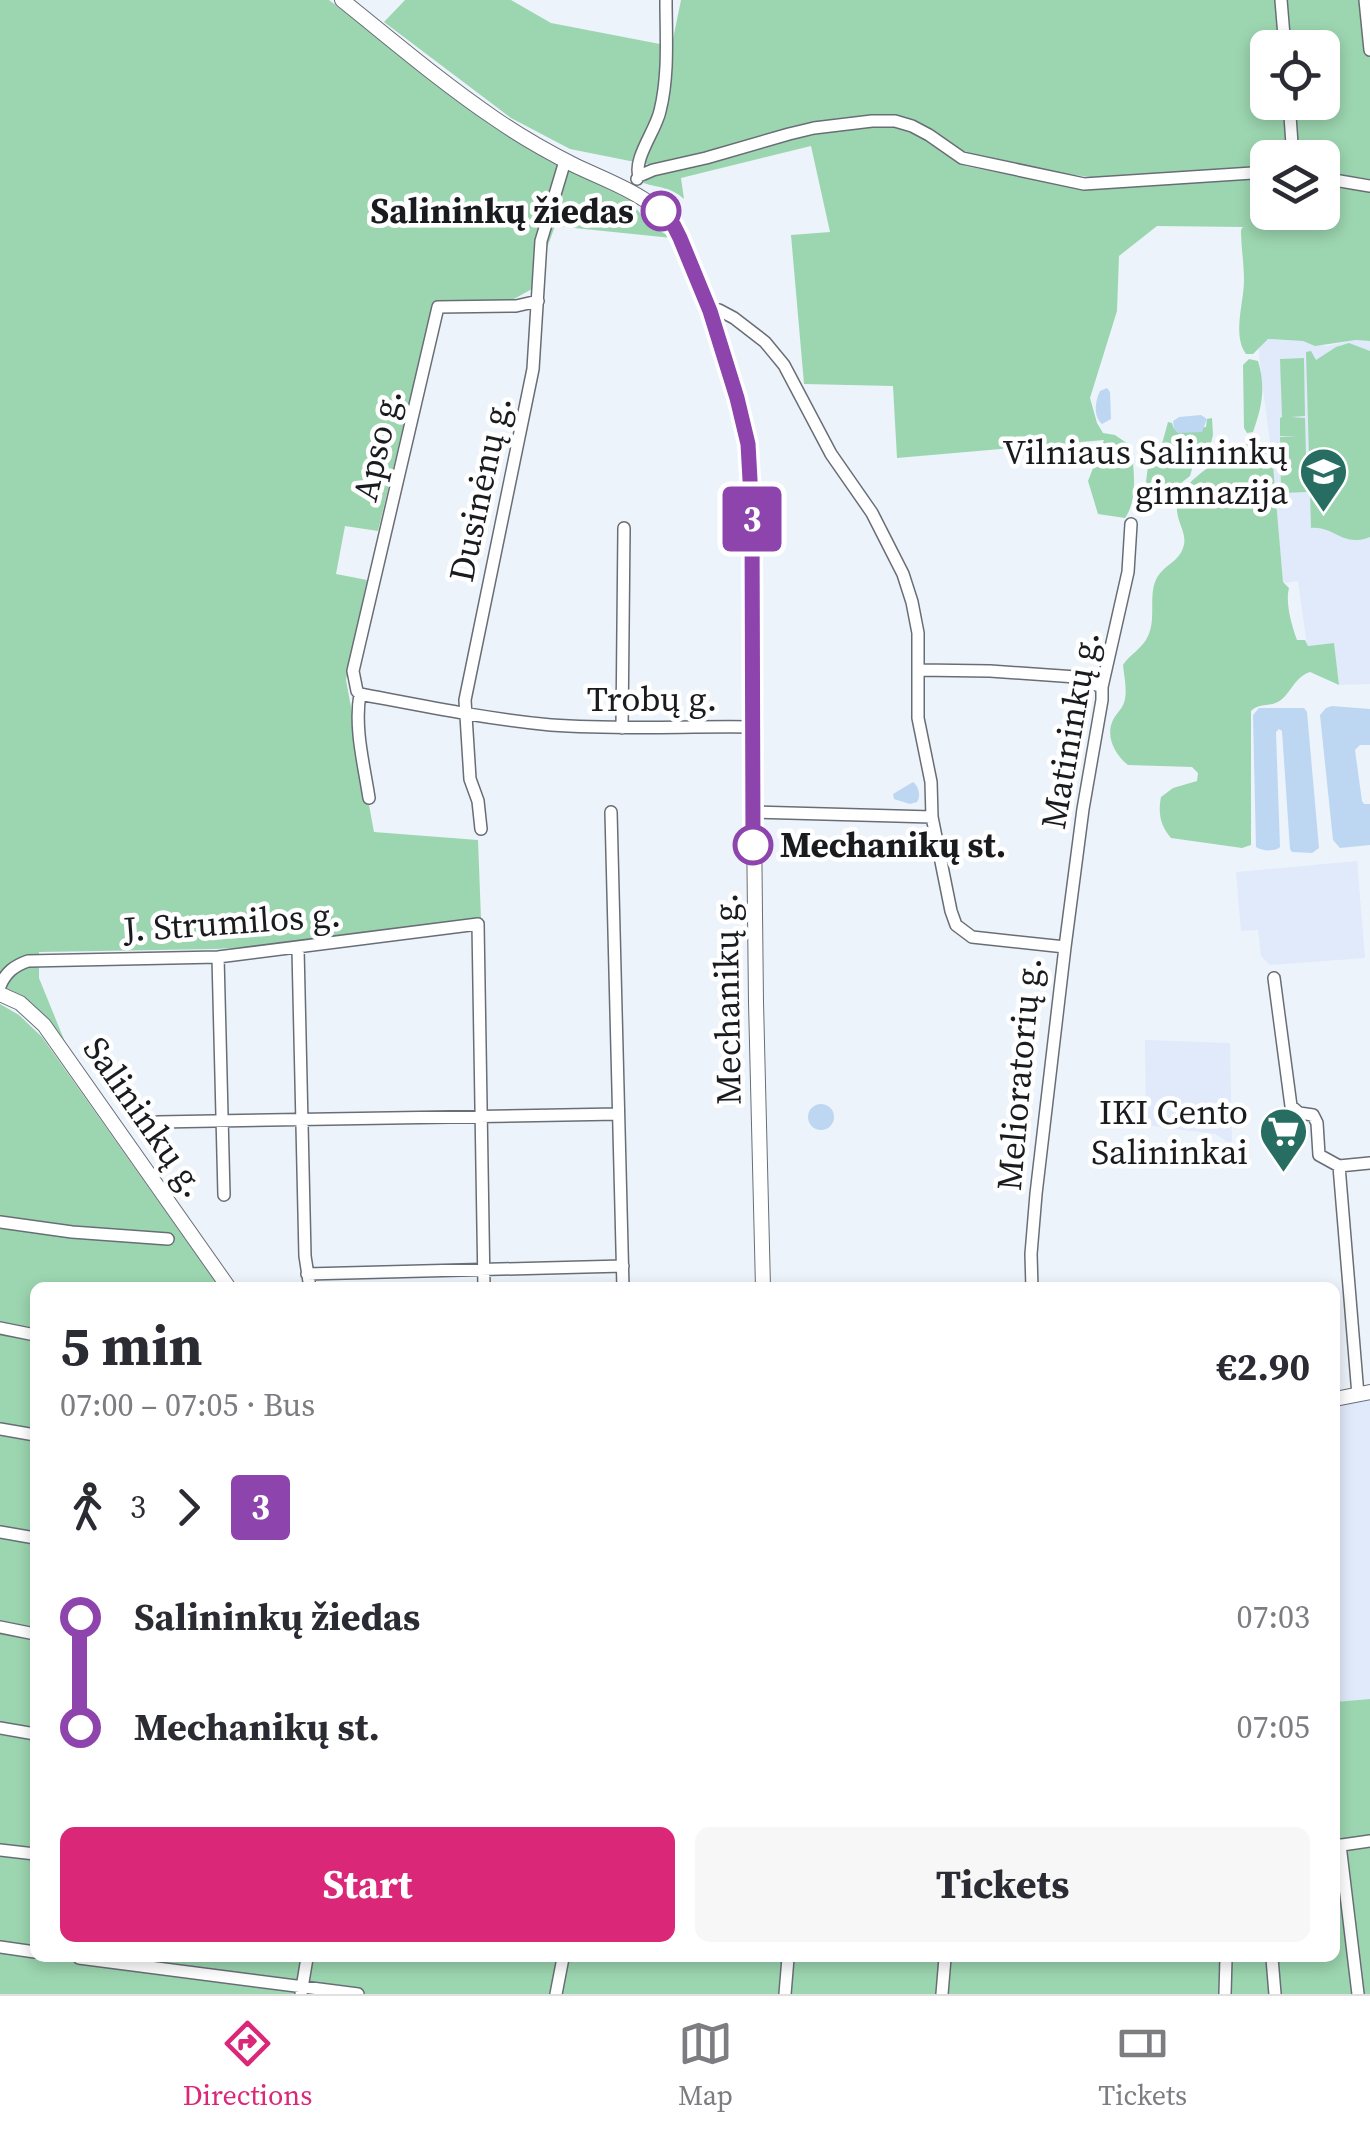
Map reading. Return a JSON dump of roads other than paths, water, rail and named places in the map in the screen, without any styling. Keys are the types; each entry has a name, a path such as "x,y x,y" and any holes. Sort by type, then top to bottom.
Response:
{"main road":[{"name":"Mechanikų g.","path":"342,0 492,117 660,211 674,226 710,311 744,422 750,465 763,1282"},
{"name":"Salininkų g.","path":"0,994 20,1003 44,1026 225,1282"}],"street":[{"path":"639,176 637,166 660,113 666,73 666,0"},
{"path":"1281,0 1284,30"},
{"path":"1365,0 1370,50"},
{"path":"628,191 639,176 653,170 814,128 872,121 912,126 962,158 1084,184 1250,173"},
{"name":"Dusinėnų g.","path":"481,829 478,801 470,779 465,700 533,369 541,240 566,160"},
{"path":"1340,181 1370,186"},
{"name":"Apso g.","path":"369,798 360,740 360,694 354,685 353,671 438,307 516,306 538,301"},
{"name":"Melioratorių g.","path":"710,311 719,310 734,318 784,365 831,454 872,513 903,574 918,633 918,718 931,782 932,817 956,925 972,937 985,940 1065,947 1036,1194 1032,1282"},
{"name":"Matininkų g.","path":"1065,947 1102,686 1128,572 1131,524"},
{"path":"622,728 624,528"},
{"path":"919,670 1076,676 1102,686"},
{"path":"360,694 466,714"},
{"name":"Trobų g.","path":"466,714 622,728 752,727"},
{"path":"612,812 623,1282"},
{"path":"753,812 932,817"},
{"name":"J. Strumilos g.","path":"0,986 5,975 28,961 218,958 478,924 481,1116"},
{"path":"298,949 308,1281 484,1269 623,1266"},
{"path":"218,958 224,1195"},
{"path":"1274,978 1291,1106 1313,1115 1319,1155 1339,1166 1370,1163"},
{"path":"158,1122 618,1114"},
{"path":"481,1116 484,1282"},
{"path":"1339,1166 1364,1394"},
{"path":"0,1222 168,1239"},
{"path":"0,1328 30,1334"},
{"path":"0,1429 30,1434"},
{"path":"0,1532 30,1537"},
{"path":"0,1627 30,1633"},
{"path":"0,1728 30,1733"},
{"path":"1340,1846 1370,1841"},
{"path":"0,1850 30,1853"},
{"path":"1340,1861 1358,1994"},
{"path":"0,1947 30,1951"},
{"path":"107,1962 301,1990 358,1994"},
{"path":"301,1990 306,1962"},
{"path":"556,1994 561,1962"},
{"path":"785,1994 788,1962"},
{"path":"942,1994 946,1962"},
{"path":"1225,1994 1226,1962"},
{"path":"1272,1962 1276,1994"}],"water":[{"path":"1107,388 1111,419 1102,424 1096,404 1100,391"},
{"path":"1201,415 1207,419 1202,432 1178,433 1174,429 1173,421 1179,417"},
{"path":"1332,706 1370,709 1370,745 1360,745 1355,750 1362,801 1370,804 1370,845 1340,848 1333,840 1320,715"},
{"path":"1259,708 1304,708 1307,712 1319,848 1312,853 1290,849 1279,729 1276,732 1280,847 1256,847 1253,715"},
{"path":"913,782 919,792 917,802 894,799 893,794"},
{"path":"821,1104 830,1108 834,1117 830,1126 821,1130 812,1126 808,1117 812,1108"}],"place":[{"name":"Salininkų žiedas","path":"661,211"},
{"name":"Vilniaus Salininkų gimnazija","path":"1323,514"},
{"name":"Mechanikų st.","path":"753,845"},
{"name":"IKI Cento Salininkai","path":"1283,1174"}]}
